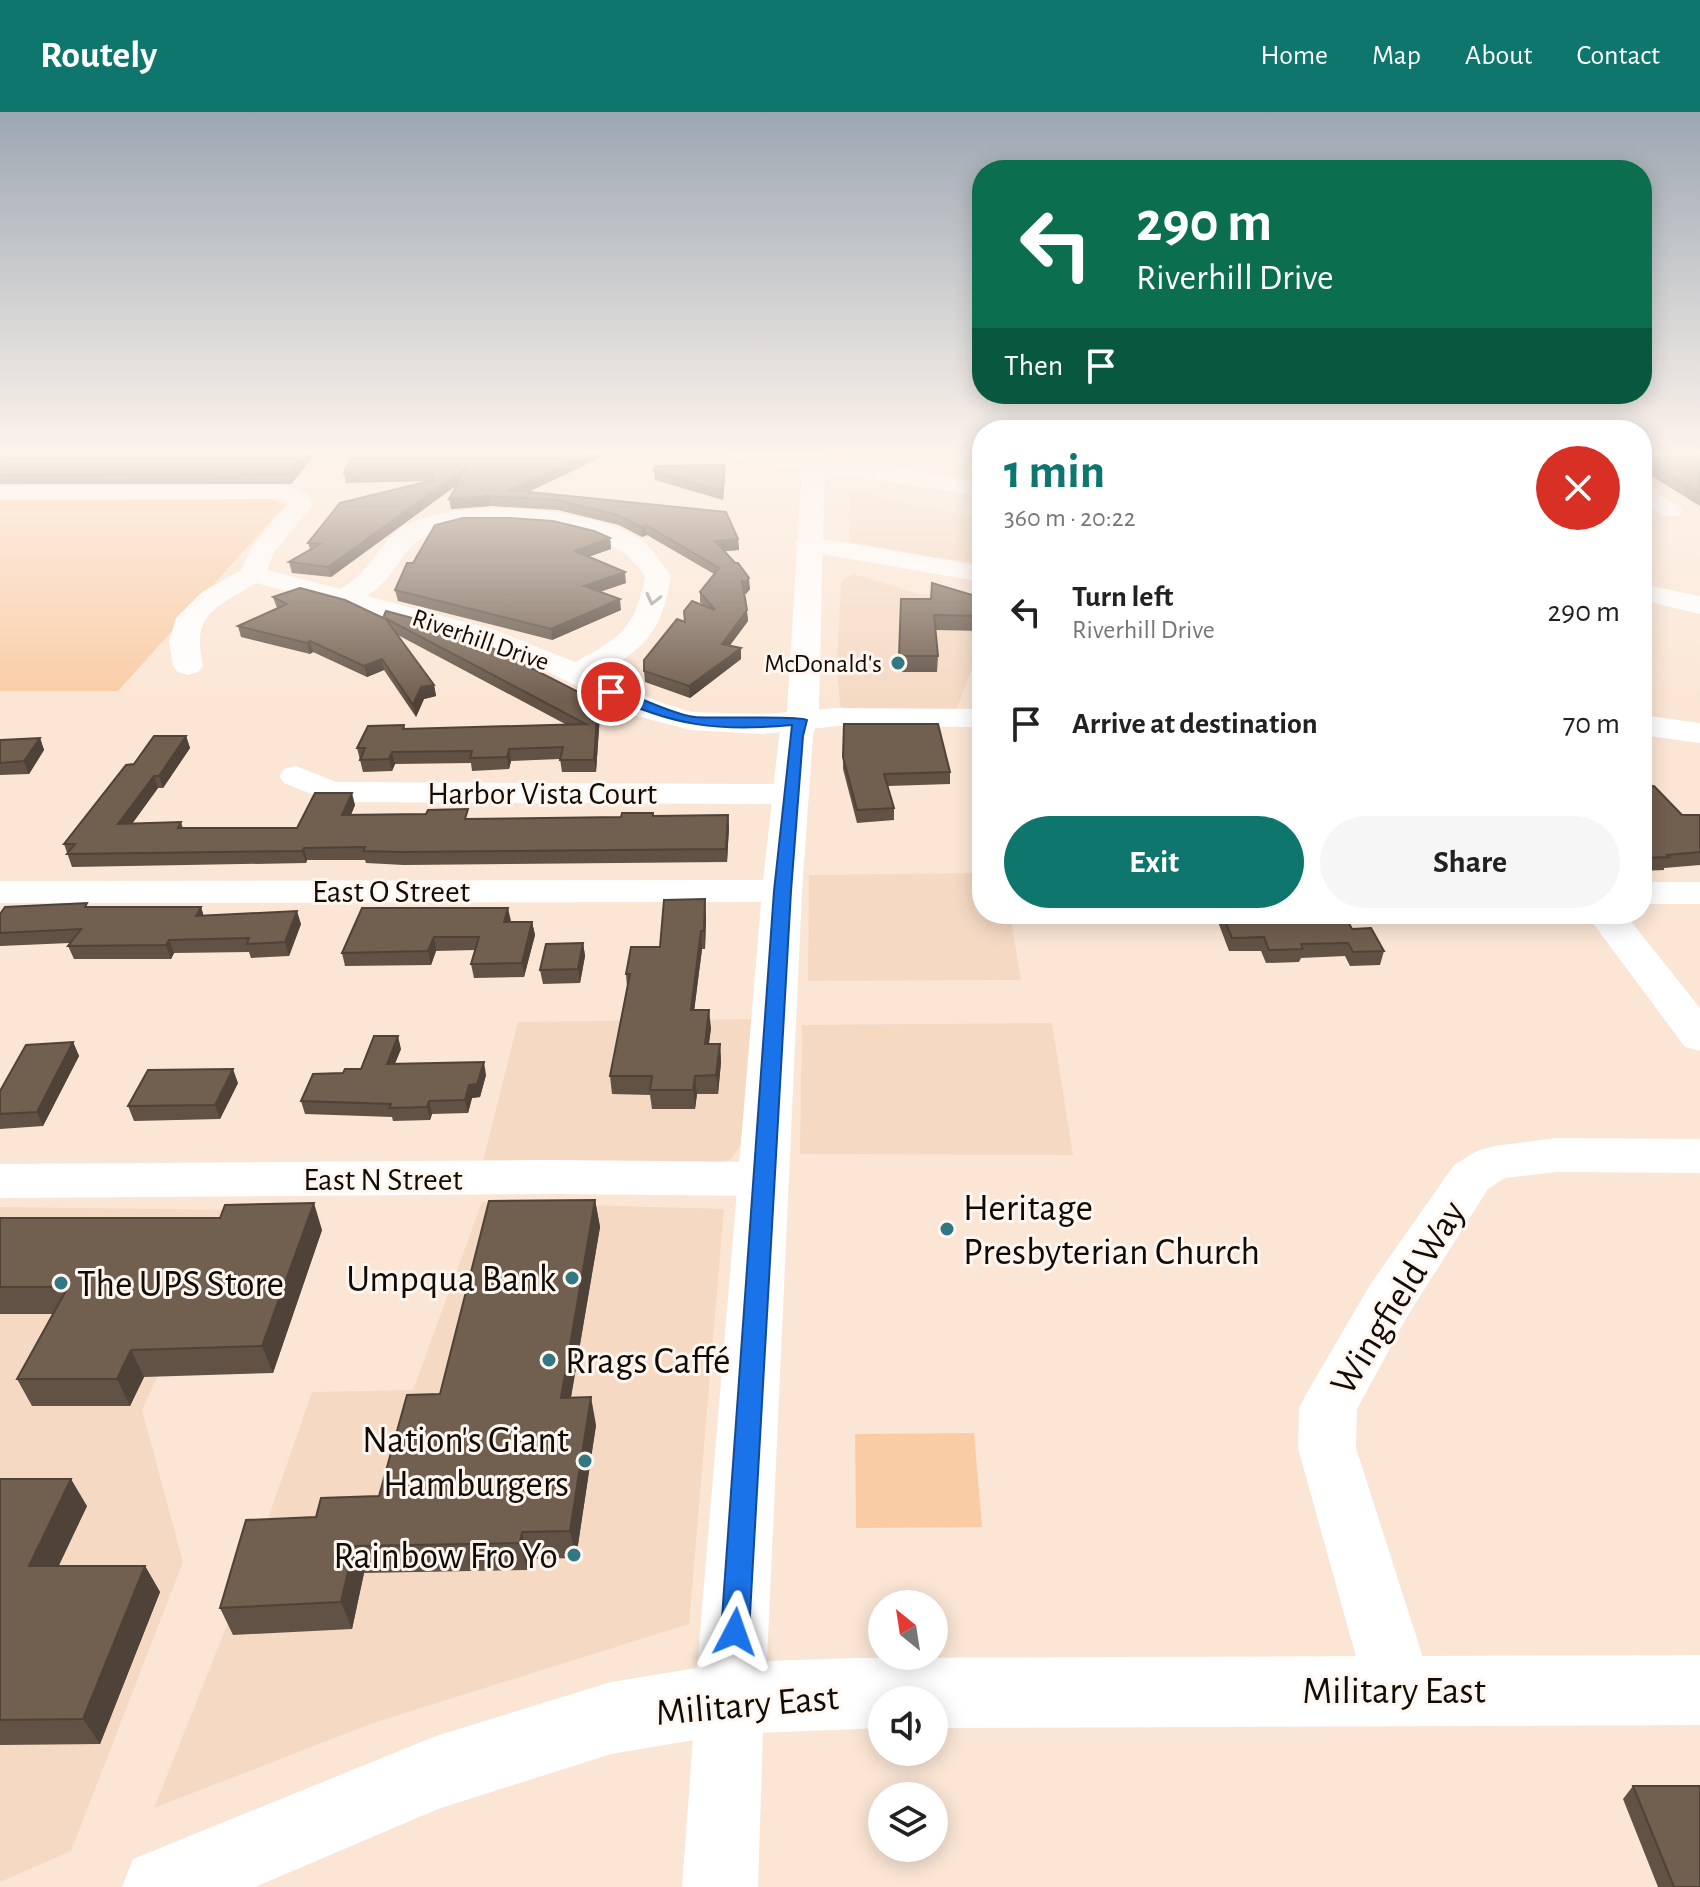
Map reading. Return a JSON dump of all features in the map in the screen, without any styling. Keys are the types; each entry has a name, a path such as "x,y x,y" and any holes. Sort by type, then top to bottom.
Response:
{"main road":[{"path":"730,1698 782,891 796,736 803,710 808,544 812,534"},
{"path":"808,544 972,572"},
{"path":"809,581 849,565 904,562"},
{"path":"1652,578 1700,578"},
{"path":"1652,581 1700,602"},
{"name":"Military East","path":"161,1887 436,1773 611,1718 730,1698 854,1693 1075,1695 1399,1689 1700,1690"}],"street":[{"path":"188,666 183,641 190,618 212,598 252,574 262,550 276,534"},
{"path":"345,597 369,583 410,534"},
{"path":"575,674 621,650 641,633 654,603 658,577 644,555 612,534"},
{"name":"Riverhill Drive","path":"252,574 485,636 648,709 691,721 763,724 838,717 972,718"},
{"path":"1652,726 1700,733"},
{"name":"Harbor Vista Court","path":"296,776 331,792 792,794"},
{"name":"East O Street","path":"0,892 782,891"},
{"path":"1652,893 1700,893"},
{"path":"1613,924 1700,1037"},
{"name":"Wingfield Way","path":"1399,1689 1327,1448 1328,1408 1389,1300 1471,1177 1494,1163 1557,1155 1700,1156"},
{"name":"East N Street","path":"0,1181 556,1177 765,1179"},
{"path":"720,1887 730,1698"}],"shaded area":[{"path":"0,534 259,534 118,691 0,691"},
{"path":"850,534 972,534 972,561 951,560 850,542"},
{"path":"854,574 918,594 972,594 972,669 956,711 846,709 840,706 837,661 843,580"},
{"path":"972,873 972,924 1012,924 1021,980 808,981 809,875"},
{"path":"753,1019 744,1141 730,1160 702,1164 482,1165 518,1022"},
{"path":"1052,1023 1073,1155 800,1154 802,1025"},
{"path":"482,1202 724,1209 689,1624 373,1723 154,1808 257,1550 312,1392 413,1390"},
{"path":"0,1207 234,1210 142,1410 183,1562 71,1851 0,1882"},
{"path":"974,1433 982,1527 856,1528 855,1434"}],"building":[{"path":"315,534 374,534 328,567 289,562 320,544 308,543"},
{"path":"430,534 600,534 610,538 575,551 625,572 584,586 620,599 551,629 395,590 407,563 413,563"},
{"path":"661,534 736,534 738,539 715,541 749,578 745,583 742,581 747,610 722,644 741,648 689,686 644,671 644,660 677,619 685,622 684,611 692,601 715,610 700,592 719,568"},
{"path":"932,583 972,595 972,616 934,615 938,656 899,656 901,599 931,599"},
{"path":"300,588 345,600 383,618 386,611 457,630 598,702 594,760 560,760 563,747 509,749 507,757 470,758 472,751 392,752 389,759 360,760 365,748 357,748 368,726 404,725 403,729 586,724 385,618 434,685 421,687 413,705 382,659 364,666 310,641 307,643 238,626 287,604 273,597"},
{"path":"844,724 938,724 950,772 884,774 894,808 857,810 843,757"},
{"path":"154,736 186,736 159,776 154,776 118,824 181,822 178,828 297,828 315,793 352,793 342,815 426,814 428,810 468,809 465,819 621,817 622,813 653,813 653,816 728,815 726,849 402,852 363,851 365,847 304,848 302,851 67,854 75,844 64,844 126,765 134,764"},
{"path":"40,738 24,761 0,763 0,740"},
{"path":"1652,786 1682,815 1700,815 1700,852 1667,855 1669,857 1652,858"},
{"path":"705,899 704,931 701,931 691,1010 709,1010 705,1044 720,1044 716,1075 695,1076 693,1090 650,1090 652,1076 610,1076 630,974 626,974 631,947 660,947 664,900"},
{"path":"87,903 85,907 201,907 196,916 297,911 285,942 247,944 249,938 169,940 166,945 68,946 81,929 0,933 0,914 5,907"},
{"path":"362,908 508,908 504,922 532,922 522,963 471,964 479,937 434,937 428,951 342,953"},
{"path":"1226,924 1349,924 1352,929 1371,928 1384,951 1353,952 1348,943 1301,944 1303,949 1269,950 1264,937 1232,938"},
{"path":"583,943 578,969 540,970 546,944"},
{"path":"374,1036 398,1036 387,1064 484,1062 477,1084 469,1085 465,1100 429,1101 427,1107 389,1108 391,1104 301,1101 313,1074 361,1069"},
{"path":"73,1042 37,1112 0,1114 0,1091 26,1045"},
{"path":"233,1069 215,1105 128,1106 148,1070"},
{"path":"595,1200 561,1398 591,1397 570,1531 522,1532 520,1543 354,1546 341,1602 220,1608 246,1520 316,1517 321,1498 379,1496 407,1395 440,1394 489,1201"},
{"path":"314,1203 262,1346 131,1350 117,1379 17,1379 68,1287 0,1287 0,1218 220,1218 225,1205"},
{"path":"0,1479 71,1479 29,1566 145,1566 83,1719 0,1720"},
{"path":"1633,1786 1700,1786 1700,1887 1674,1887"}],"place":[{"name":"McDonald's","path":"898,663"},
{"name":"Heritage Presbyterian Church","path":"947,1229"},
{"name":"Umpqua Bank","path":"572,1278"},
{"name":"The UPS Store","path":"61,1283"},
{"name":"Rrags Caffé","path":"549,1360"},
{"name":"Nation's Giant Hamburgers","path":"585,1461"},
{"name":"Rainbow Fro Yo","path":"574,1555"}],"route":[{"path":"611,692 648,709 691,721 763,724 800,720 782,891 735,1632"}]}
